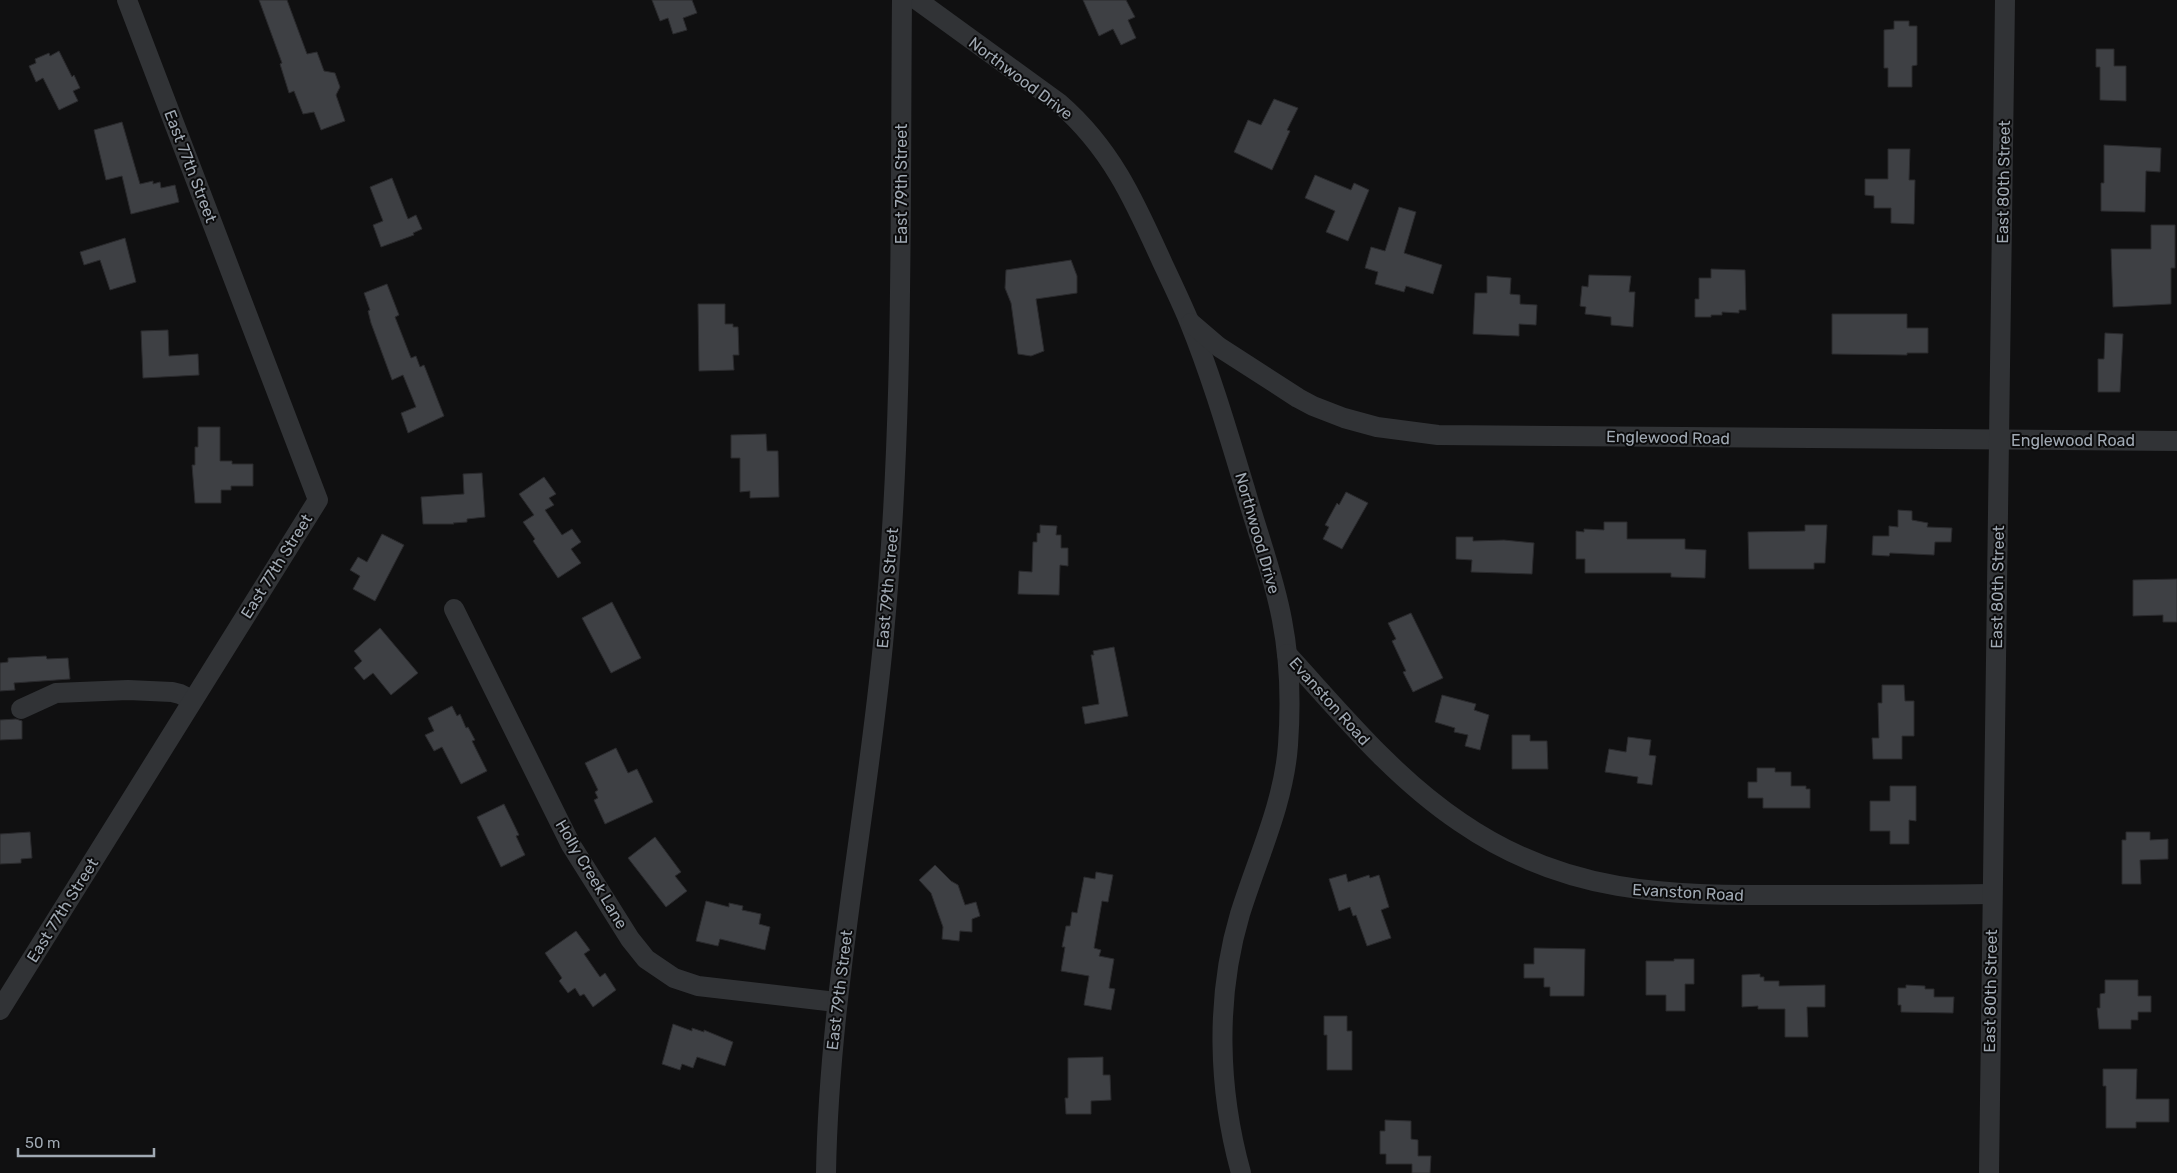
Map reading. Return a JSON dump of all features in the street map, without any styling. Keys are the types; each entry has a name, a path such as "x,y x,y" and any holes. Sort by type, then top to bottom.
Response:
{"street":[{"name":"East 77th Street","path":"0,1010 318,500 127,0"},
{"name":"East 79th Street","path":"826,1173 828,1105 836,1002 879,684 894,508 899,398 902,0"},
{"name":"Northwood Drive","path":"917,0 1042,89 1077,119 1109,157 1137,207 1189,322 1233,451 1265,554 1282,619 1290,681 1290,723 1276,805 1236,932 1224,1010 1224,1081 1231,1129 1241,1173"},
{"name":"East 80th Street","path":"1989,1173 1991,894 2000,440 2005,0"},
{"name":"Englewood Road","path":"1189,322 1219,347 1298,398 1344,418 1401,431 1438,434 2177,441"},
{"name":"Holly Creek Lane","path":"454,609 571,845 630,939 646,959 674,978 698,986 836,1002"},
{"name":"Evanston Road","path":"1287,654 1363,738 1448,814 1501,847 1535,863 1566,874 1620,888 1689,895 1991,894"},
{"path":"21,709 56,693 128,690 172,692 192,700"}],"building":[{"path":"259,0 287,0 307,54 317,52 324,71 335,73 340,87 336,95 345,121 321,130 314,112 303,114 294,91 289,93 280,64 282,63"},
{"path":"652,0 692,0 697,13 683,18 687,30 673,34 668,18 660,21"},
{"path":"1083,0 1126,0 1135,17 1128,20 1136,38 1121,45 1113,29 1099,36"},
{"path":"1894,21 1909,21 1909,26 1917,26 1917,65 1912,66 1912,87 1888,87 1888,68 1884,68 1884,30 1894,29"},
{"path":"2096,49 2114,49 2114,66 2126,66 2126,101 2100,100 2100,67 2096,67"},
{"path":"59,51 72,77 74,75 80,88 73,91 78,101 59,110 43,78 36,82 29,66 36,63 35,59 49,53 50,56"},
{"path":"1274,99 1298,108 1287,130 1290,131 1272,170 1234,152 1248,120 1261,125"},
{"path":"122,122 140,184 153,181 153,184 160,182 161,188 175,185 179,202 131,214 122,176 106,180 94,130"},
{"path":"2104,145 2161,148 2160,172 2146,171 2145,212 2101,211 2101,183 2104,183"},
{"path":"1888,149 1910,149 1909,180 1915,180 1914,224 1891,223 1891,208 1874,208 1874,196 1865,195 1865,179 1888,179"},
{"path":"1315,175 1351,190 1354,183 1369,190 1348,241 1326,232 1335,211 1305,198"},
{"path":"392,178 408,219 416,215 422,229 413,233 414,235 381,247 373,225 383,221 370,187"},
{"path":"1399,207 1416,212 1404,253 1442,265 1433,294 1406,286 1404,292 1375,284 1378,272 1365,268 1371,247 1385,251"},
{"path":"2151,225 2175,225 2175,268 2171,268 2171,304 2113,307 2111,249 2151,249"},
{"path":"125,238 136,282 110,290 100,260 84,265 80,252"},
{"path":"1071,260 1077,276 1077,293 1036,299 1044,351 1031,356 1018,354 1011,303 1005,288 1006,270"},
{"path":"1711,269 1745,270 1746,310 1739,310 1739,313 1722,312 1722,315 1711,315 1711,317 1695,317 1695,299 1699,299 1699,278 1711,278"},
{"path":"1589,275 1631,276 1629,292 1635,292 1633,327 1611,325 1611,317 1585,314 1586,307 1580,306 1582,286 1588,287"},
{"path":"1487,276 1511,278 1510,294 1520,295 1520,304 1537,305 1536,325 1519,324 1519,336 1473,334 1475,293 1487,293"},
{"path":"387,284 399,315 395,317 411,358 416,356 420,367 424,365 444,416 408,433 401,413 416,407 403,375 392,380 371,323 368,311 370,310 364,293"},
{"path":"698,304 725,304 725,324 733,324 733,327 738,327 739,355 733,355 734,370 699,371"},
{"path":"1832,314 1907,314 1907,328 1928,328 1928,353 1907,353 1907,355 1832,354"},
{"path":"168,330 169,356 198,354 199,375 143,378 141,331"},
{"path":"2105,333 2123,334 2120,392 2098,392 2098,359 2104,359"},
{"path":"198,427 220,427 220,461 232,461 232,464 253,464 253,486 231,486 231,490 221,490 221,503 195,503 192,465 195,465 195,447 198,447"},
{"path":"766,434 767,451 778,451 779,497 750,498 750,491 740,492 740,458 731,458 731,435"},
{"path":"482,473 485,517 467,519 467,522 454,524 423,524 421,497 464,494 463,474"},
{"path":"544,477 556,494 549,498 554,505 545,510 562,535 572,529 581,542 571,549 581,563 558,578 533,541 535,539 523,522 534,515 519,494"},
{"path":"1346,492 1368,503 1342,549 1323,539 1329,527 1325,525 1337,503 1339,505"},
{"path":"1898,510 1912,511 1912,520 1928,523 1927,527 1952,528 1951,542 1935,542 1934,555 1890,553 1889,556 1872,555 1873,536 1889,536 1889,526 1898,527"},
{"path":"1604,522 1627,522 1627,539 1685,539 1685,549 1706,550 1705,578 1671,577 1671,573 1585,573 1585,559 1576,559 1576,531 1584,532 1584,529 1604,530"},
{"path":"1040,525 1057,526 1056,535 1061,535 1061,548 1068,548 1068,566 1060,565 1059,595 1018,594 1019,571 1032,572 1033,542 1037,542 1037,533 1040,533"},
{"path":"1805,525 1827,525 1825,563 1814,563 1814,569 1749,569 1748,532 1805,531"},
{"path":"382,534 404,545 375,601 353,589 360,576 350,570 358,557 367,562"},
{"path":"1456,537 1473,537 1473,541 1504,540 1534,543 1532,574 1471,572 1472,560 1456,559"},
{"path":"2177,579 2177,622 2163,622 2163,615 2133,616 2133,580"},
{"path":"612,602 641,658 611,673 582,618"},
{"path":"1411,613 1443,678 1413,692 1403,672 1406,671 1392,641 1396,639 1388,623"},
{"path":"380,628 418,673 391,695 373,673 364,680 354,668 362,661 354,651"},
{"path":"1114,647 1128,716 1085,724 1082,707 1099,704 1091,655 1094,655 1093,651"},
{"path":"46,656 47,659 68,658 70,679 14,683 15,690 0,691 0,663 8,662 8,658"},
{"path":"1882,685 1904,685 1905,701 1914,701 1914,736 1902,736 1902,759 1873,759 1872,738 1879,738 1878,703 1882,703"},
{"path":"1442,695 1476,704 1474,710 1489,715 1480,750 1465,746 1468,735 1454,732 1455,728 1435,722"},
{"path":"452,706 457,716 460,714 466,728 468,727 475,740 472,741 487,771 461,784 442,747 434,751 425,735 434,731 428,718"},
{"path":"16,719 22,721 22,739 0,740 0,720"},
{"path":"1512,735 1530,735 1530,741 1547,741 1548,769 1512,769"},
{"path":"1628,737 1651,740 1649,755 1656,756 1652,785 1637,783 1638,777 1605,772 1609,749 1626,752"},
{"path":"616,748 628,773 637,769 653,802 605,824 594,800 598,798 595,792 598,790 585,763"},
{"path":"1757,768 1775,768 1775,772 1791,772 1791,786 1806,786 1806,789 1810,789 1810,808 1763,808 1763,798 1748,798 1748,782 1757,782"},
{"path":"1890,786 1916,786 1916,821 1909,820 1909,844 1890,844 1890,831 1870,831 1870,801 1890,801"},
{"path":"504,804 519,835 516,836 525,855 501,867 477,817"},
{"path":"30,832 32,858 21,859 21,863 0,864 0,834"},
{"path":"2126,832 2150,832 2150,840 2168,839 2168,859 2140,860 2141,884 2122,884 2122,840 2126,840"},
{"path":"655,837 681,872 675,876 687,891 666,907 628,858"},
{"path":"935,865 951,881 958,885 965,905 976,902 980,916 972,919 972,932 960,931 959,941 942,939 943,927 931,893 919,880"},
{"path":"1096,872 1113,875 1108,902 1102,901 1094,948 1101,950 1099,956 1114,959 1109,988 1115,989 1111,1010 1084,1005 1089,976 1061,971 1065,947 1062,947 1066,926 1070,926 1072,912 1077,913 1084,877 1095,879"},
{"path":"1346,874 1348,882 1369,875 1370,878 1379,875 1389,907 1381,910 1391,938 1367,946 1356,915 1353,916 1350,907 1339,911 1329,879"},
{"path":"706,901 729,907 729,903 743,906 742,910 761,914 759,924 770,927 765,950 720,939 718,946 696,941"},
{"path":"576,931 590,950 584,954 600,977 605,973 616,990 593,1007 584,994 580,996 575,988 568,993 559,981 562,978 545,953"},
{"path":"1534,948 1585,949 1584,996 1550,996 1550,987 1544,987 1544,978 1524,978 1524,964 1534,964"},
{"path":"1674,959 1694,959 1694,984 1685,984 1685,1011 1666,1011 1666,995 1646,995 1646,961 1674,961"},
{"path":"1760,974 1760,977 1764,977 1764,981 1779,981 1779,986 1825,985 1825,1007 1807,1007 1808,1037 1785,1037 1785,1009 1758,1009 1758,1006 1742,1007 1742,975"},
{"path":"2105,980 2138,980 2138,996 2151,996 2151,1012 2138,1012 2138,1020 2131,1020 2131,1029 2099,1029 2097,1008 2100,1008 2100,994 2105,993"},
{"path":"1906,985 1925,986 1925,989 1934,989 1934,997 1954,997 1953,1013 1901,1012 1901,1005 1898,1005 1898,988 1906,988"},
{"path":"1324,1016 1347,1016 1347,1031 1352,1031 1352,1070 1327,1070 1327,1035 1324,1035"},
{"path":"673,1024 692,1031 692,1028 704,1032 704,1030 733,1042 725,1066 697,1057 693,1068 682,1064 680,1070 662,1064"},
{"path":"1103,1057 1103,1075 1110,1075 1111,1100 1091,1101 1091,1114 1066,1114 1065,1098 1068,1098 1068,1058"},
{"path":"2103,1069 2137,1069 2136,1099 2169,1099 2169,1122 2136,1122 2136,1128 2106,1128 2106,1086 2103,1086"},
{"path":"1385,1120 1411,1121 1411,1139 1418,1140 1418,1156 1431,1156 1430,1173 1412,1173 1412,1164 1386,1164 1386,1154 1380,1154 1380,1131 1385,1131"}]}
